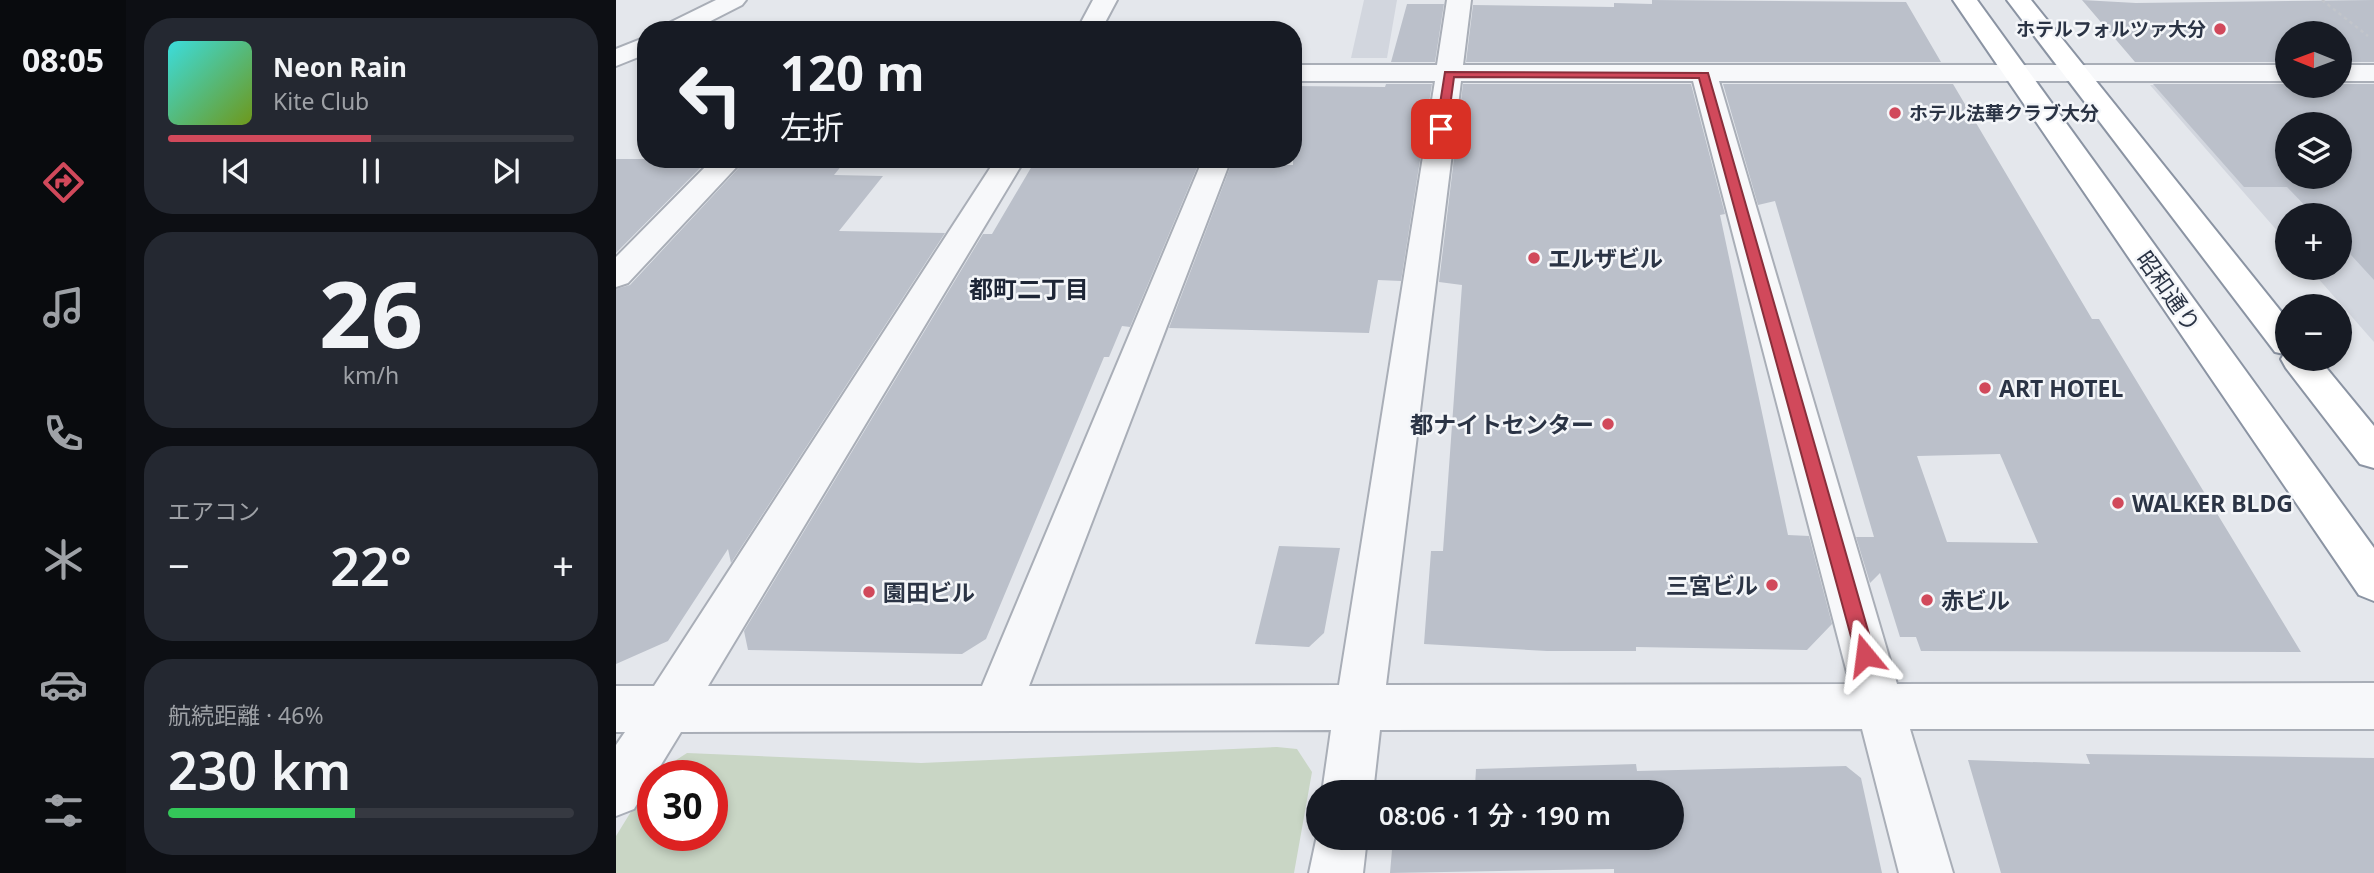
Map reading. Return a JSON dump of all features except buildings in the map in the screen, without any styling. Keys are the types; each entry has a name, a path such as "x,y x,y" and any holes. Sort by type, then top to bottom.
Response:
{"highway":[{"name":"昭和通り","path":"1965,0 2374,582"},
{"path":"2020,0 2275,328"},
{"path":"2309,371 2374,453"}],"street":[{"path":"692,21 734,0"},
{"path":"1093,21 1105,0"},
{"path":"1349,780 1459,0"},
{"path":"616,58 637,48"},
{"path":"616,68 637,69"},
{"path":"1302,73 2275,73"},
{"path":"2352,73 2374,73"},
{"path":"1704,75 1926,873"},
{"path":"616,276 721,168"},
{"path":"616,791 1005,168"},
{"path":"996,709 1213,168"},
{"path":"616,709 2374,706"},
{"path":"1336,873 1339,850"}],"path":[{"path":"2322,0 2374,41"}],"shaded area":[{"path":"1364,0 1397,0 1387,58 1351,58"},
{"path":"2275,84 2275,98 2352,98 2352,84 2374,84 2374,342 2352,317 2352,294 2332,294 2320,280 2352,280 2352,203 2275,203 2275,228 2150,85"}],"green space":[{"path":"1277,747 1297,749 1312,772 1311,780 1306,780 1306,806 1294,873 616,873 616,836 637,802 637,851 728,851 728,760 676,760 687,753 921,763"}],"place":[{"name":"ホテルフォルツァ大分","path":"2220,29"},
{"name":"ホテル法華クラブ大分","path":"1895,113"},
{"name":"エルザビル","path":"1534,258"},
{"name":"ART HOTEL","path":"1985,388"},
{"name":"都ナイトセンター","path":"1608,424"},
{"name":"WALKER BLDG","path":"2118,503"},
{"name":"三宮ビル","path":"1772,585"},
{"name":"園田ビル","path":"869,592"},
{"name":"赤ビル","path":"1927,600"}],"district":[{"name":"都町二丁目","path":"1029,288"}],"route":[{"path":"1441,129 1449,74 1704,75 1865,655"}]}
